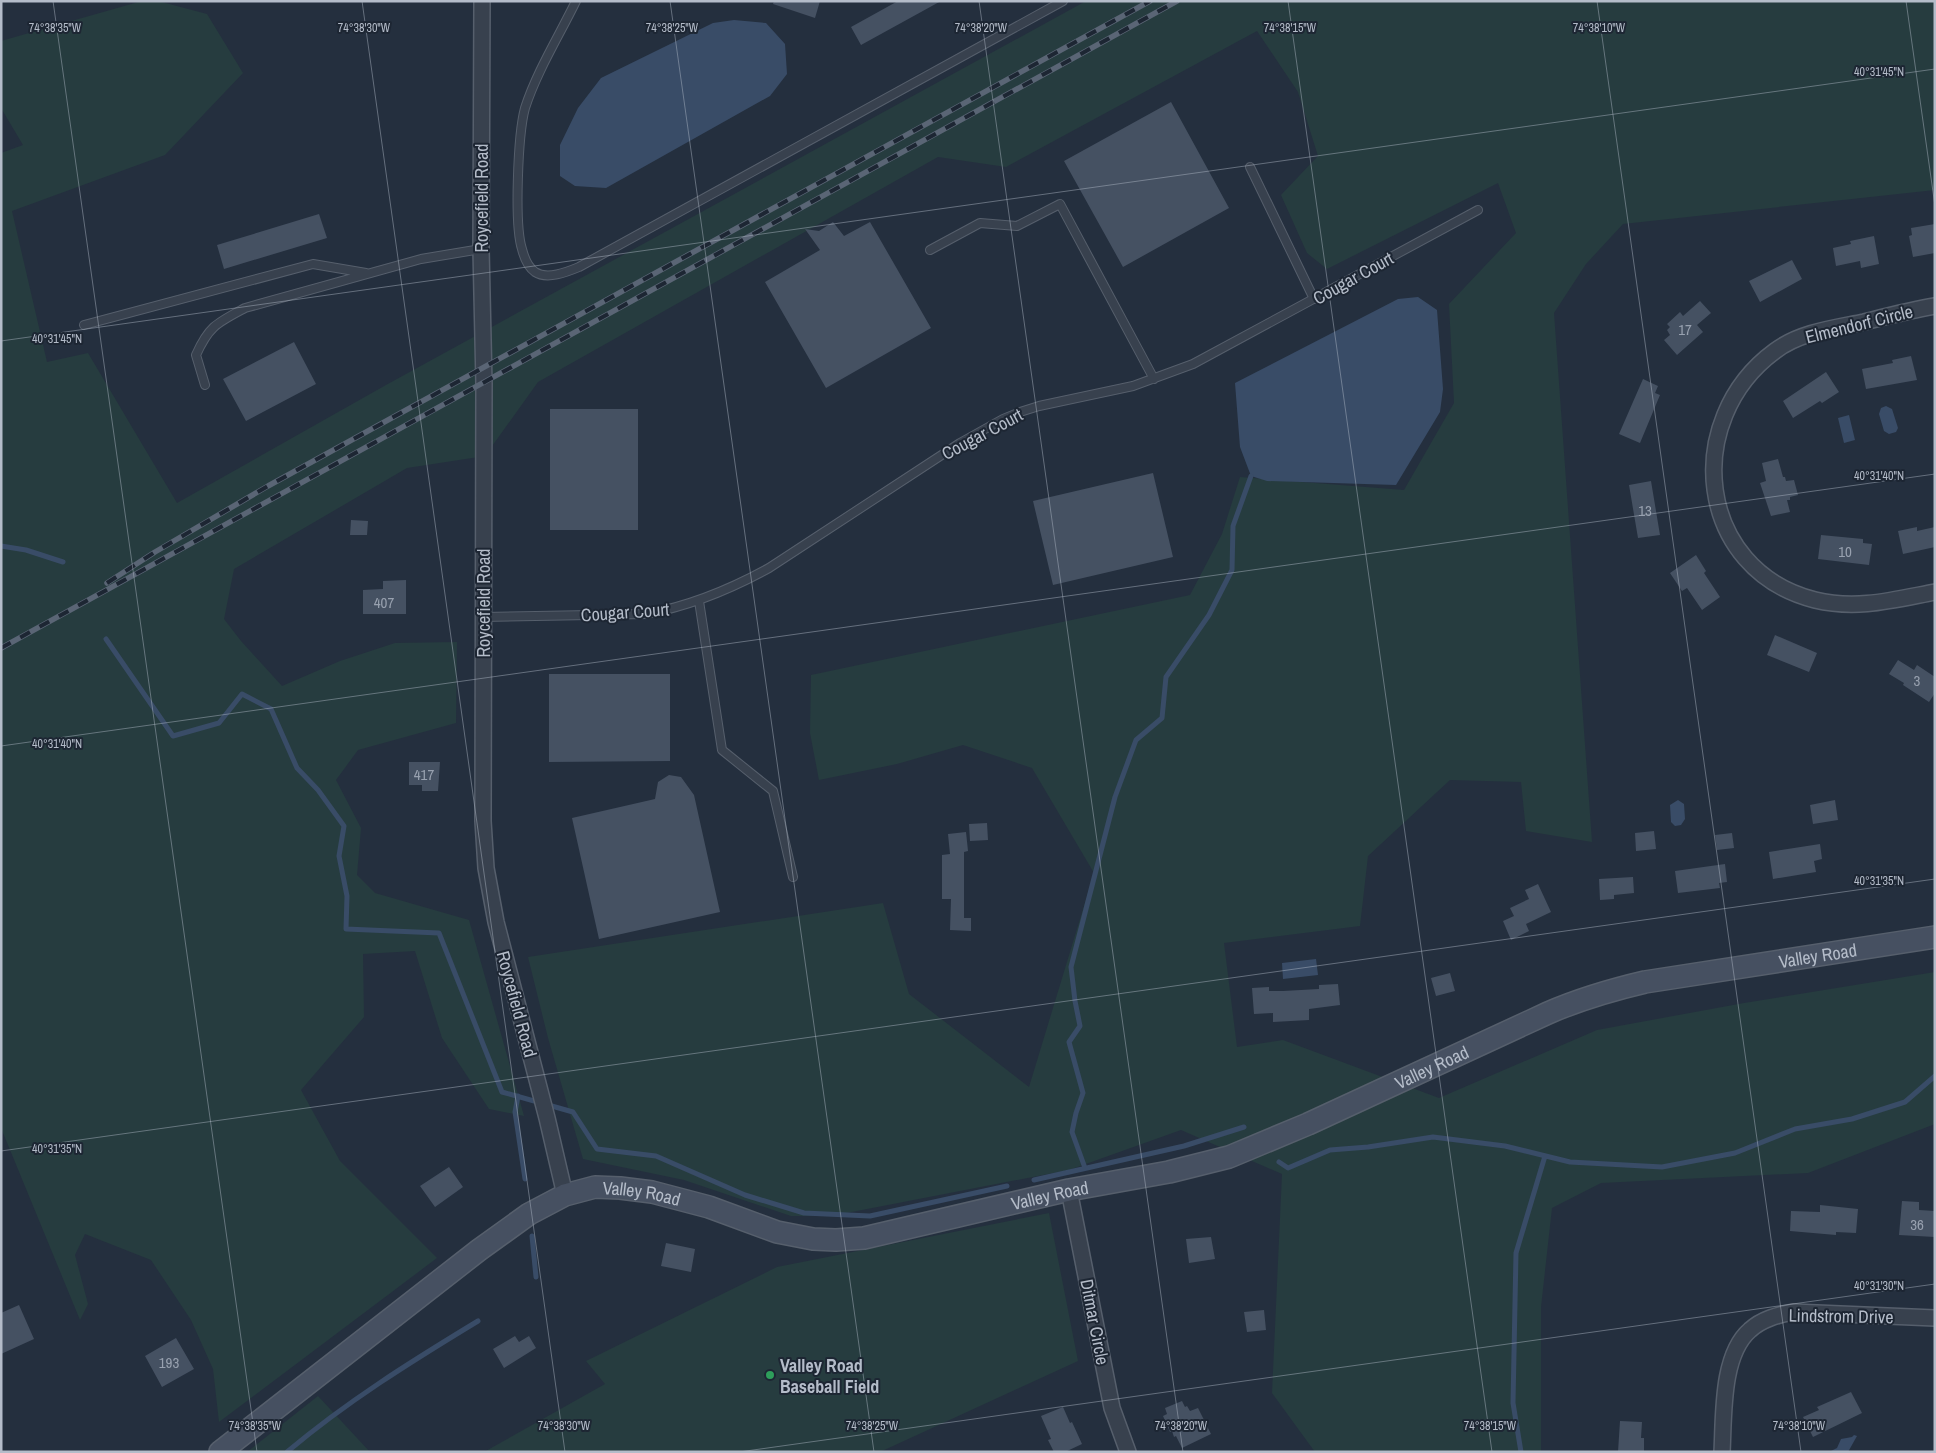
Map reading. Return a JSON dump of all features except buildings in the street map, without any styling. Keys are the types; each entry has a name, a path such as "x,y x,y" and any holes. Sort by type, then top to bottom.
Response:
{"street":[{"name":"Roycefield Road","path":"482,1 481,249 484,376 482,812 486,868 496,922 565,1195"},
{"name":"Elmendorf Circle","path":"1935,306 1821,331 1791,341 1775,351 1748,375 1736,390 1720,423 1715,441 1713,478 1720,514 1737,547 1748,562 1778,585 1814,599 1842,605 1873,604 1935,592"},
{"name":"Valley Road","path":"220,1452 479,1250 529,1214 565,1195 595,1187 652,1192 709,1207 777,1232 813,1239 864,1238 896,1232 1069,1190 1169,1172 1229,1157 1308,1124 1548,1013 1608,990 1672,978 1935,937"},
{"name":"Ditmar Circle","path":"1069,1190 1112,1408 1128,1452"},
{"name":"Lindstrom Drive","path":"1722,1452 1728,1378 1732,1361 1738,1343 1751,1329 1775,1316 1793,1312 1935,1318"}],"lane":[{"path":"576,1 532,89 521,131 518,204 521,248 530,267 536,273 545,275 566,272 579,267 1064,1"},
{"path":"1250,168 1314,299"},
{"path":"930,250 980,223 1017,226 1060,204 1154,379"},
{"name":"Cougar Court","path":"483,617 646,614 670,610 699,601 740,584 769,568 960,442 1003,419 1039,406 1133,386 1193,364 1478,210"},
{"path":"205,385 196,355 204,337 218,322 244,308 421,259 481,249"},
{"path":"84,325 313,264 368,273"},
{"path":"699,601 722,750 773,790 794,877"}],"green space":[{"path":"142,1 158,1 207,14 243,73 165,155 12,211 47,362 88,353 177,503 386,385 1086,1 1935,1 1935,190 1623,224 1586,264 1554,313 1592,842 1526,831 1521,782 1450,780 1368,856 1360,926 1224,943 1237,1047 1283,1040 1439,1098 1597,1030 1744,1003 1935,972 1935,1124 1808,1173 1601,1183 1552,1208 1541,1307 1541,1452 1315,1452 1272,1393 1282,1174 1181,1130 1069,1170 831,1216 791,1216 684,1180 583,1159 548,1038 528,957 883,903 909,994 1029,1087 1094,873 1032,768 963,745 897,764 819,780 810,733 811,675 1190,595 1222,534 1240,477 1404,490 1454,403 1449,304 1516,233 1498,183 1327,269 1307,253 1281,195 1318,156 1298,92 1257,31 1006,167 938,157 538,382 485,456 407,468 234,569 224,619 241,641 282,686 340,661 395,643 457,642 456,723 358,750 336,780 361,828 357,875 375,893 469,920 524,1116 489,1109 442,1038 415,951 363,954 364,1017 301,1090 340,1161 437,1258 219,1422 213,1369 191,1320 151,1260 85,1234 75,1255 88,1304 80,1320 1,1128 1,153 23,145 1,108 1,41"},
{"path":"1049,1213 1078,1361 880,1452 484,1452 605,1384 586,1361 777,1267"},
{"path":"318,1396 370,1452 247,1452"}],"water":[{"path":"734,20 766,23 785,44 787,74 770,96 606,188 575,186 560,176 560,145 578,108 601,78 713,23"},
{"path":"1418,297 1437,310 1443,389 1440,412 1396,485 1267,481 1251,476 1240,447 1235,383 1398,299"},
{"path":"1886,406 1892,409 1898,428 1896,432 1889,434 1884,431 1879,414 1881,408"},
{"path":"1849,415 1855,440 1844,443 1838,418"},
{"path":"1678,800 1684,804 1685,819 1681,825 1675,826 1671,822 1670,805"},
{"path":"1316,959 1318,975 1283,979 1282,963"},
{"path":"1854,1435 1857,1436 1848,1452 1829,1452 1837,1448 1841,1439"}],"waterway":[{"path":"1085,1168 1072,1132 1083,1093 1069,1042 1080,1026 1071,967 1115,797 1136,740 1162,718 1166,677 1209,615 1232,570 1233,526 1251,476"},
{"path":"1,546 26,550 63,562"},
{"path":"106,639 173,736 219,723 242,694 271,709 297,768 318,790 344,826 339,856 347,896 346,929 439,933 502,1092 573,1112 597,1149 656,1156 745,1195 804,1213 870,1216 1007,1186"},
{"path":"1279,1162 1288,1168 1330,1150 1368,1147 1433,1137 1505,1146 1570,1162 1662,1167 1735,1153 1795,1129 1852,1119 1905,1102 1935,1076"},
{"path":"518,1096 515,1112 525,1179"},
{"path":"1034,1180 1184,1146 1244,1127"},
{"path":"1521,1452 1513,1403 1516,1253 1545,1156"},
{"path":"532,1236 536,1277"},
{"path":"287,1452 356,1399 478,1321"}],"railway":[{"path":"107,583 155,552 268,486 1150,1"},
{"path":"1,648 1177,1"}],"place":[{"name":"Valley Road Baseball Field","path":"770,1375"}]}
